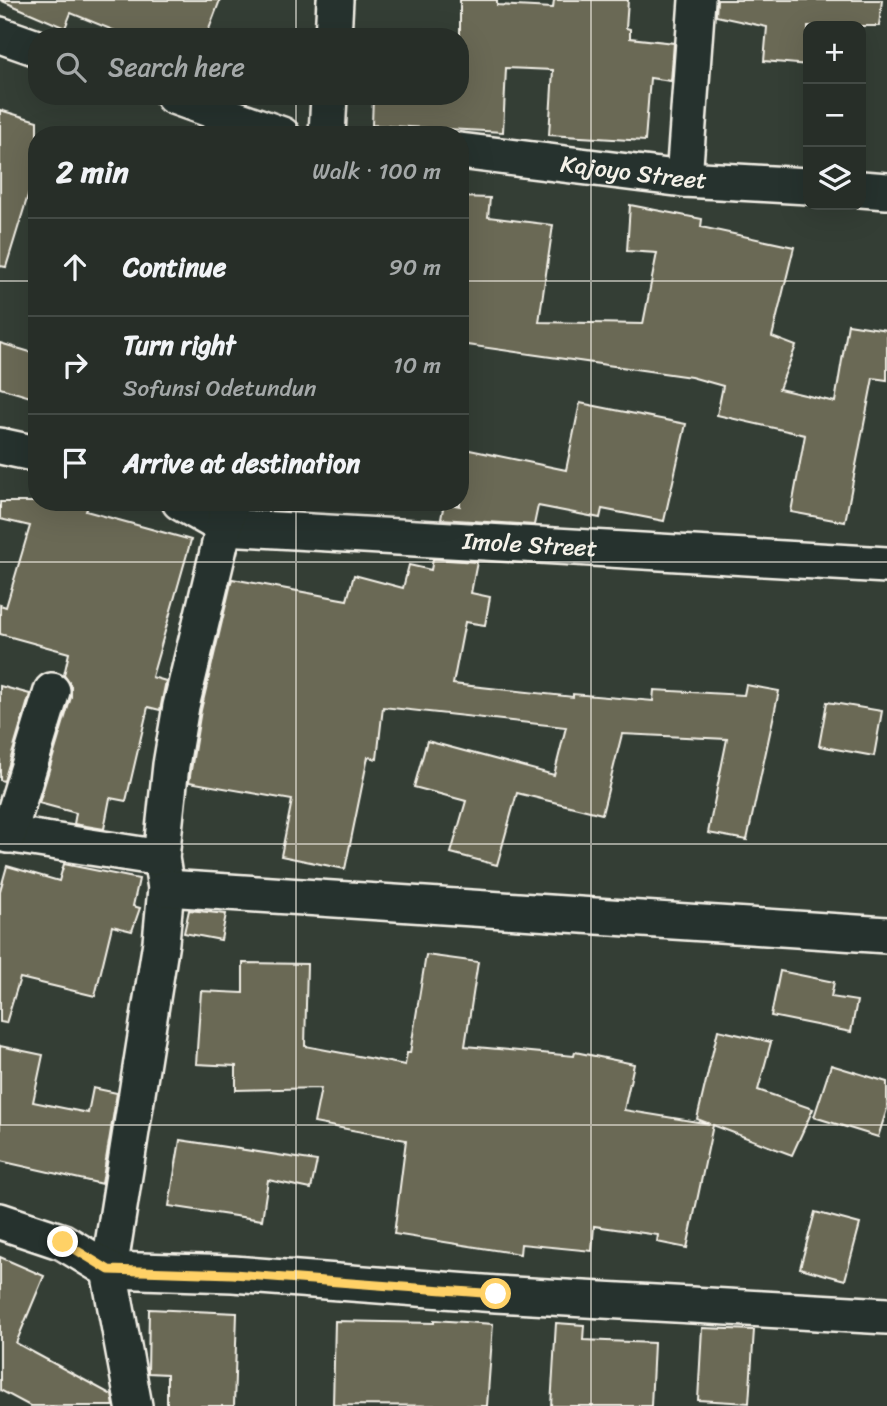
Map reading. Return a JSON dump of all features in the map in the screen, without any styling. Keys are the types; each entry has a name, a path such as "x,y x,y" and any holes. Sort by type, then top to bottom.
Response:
{"street":[{"path":"333,28 335,0"},
{"path":"684,179 697,0"},
{"path":"0,35 28,45"},
{"path":"198,105 257,126"},
{"path":"327,126 329,105"},
{"name":"Kajoyo Street","path":"469,152 684,179 803,186"},
{"path":"866,189 887,191"},
{"path":"0,446 28,452"},
{"path":"134,1406 109,1270 161,942 163,873 181,706 227,515"},
{"name":"Imole Street","path":"227,515 887,565"},
{"path":"52,691 4,834 163,873 887,935"},
{"path":"0,1221 63,1242 109,1270 233,1274 496,1294 887,1316"}],"building":[{"path":"0,0 220,0 209,28 108,28 71,13 65,28"},
{"path":"460,0 497,0 497,5 553,8 554,0 628,0 626,28 630,29 630,38 674,43 671,81 650,78 645,141 549,135 553,70 506,68 503,132 469,130 469,126 372,125 373,105 469,105 469,28 460,28"},
{"path":"717,0 882,0 879,26 866,26 866,21 803,21 803,65 764,61 767,27 716,16"},
{"path":"0,110 37,121 37,126 28,126 28,195 6,267 0,266"},
{"path":"469,197 490,198 488,217 553,225 539,322 643,324 657,253 627,251 630,205 702,219 701,227 794,247 772,337 796,346 779,389 835,402 848,324 887,330 887,380 873,378 845,522 791,512 805,435 717,415 723,386 691,377 469,345"},
{"path":"0,343 28,351 28,396 0,388"},
{"path":"580,403 686,424 664,521 602,509 600,518 538,506 534,525 441,519 442,511 469,511 469,450 566,470"},
{"path":"0,502 28,502 28,511 86,511 191,540 152,677 166,681 160,710 148,707 126,801 110,798 104,829 74,824 76,813 39,803 71,697 71,686 64,675 69,653 0,634 0,605 6,607 30,526 0,519"},
{"path":"433,559 477,562 471,593 490,597 485,625 465,622 453,684 573,697 573,694 653,701 654,690 744,695 746,685 779,691 747,840 708,833 727,739 622,734 602,814 517,793 497,865 451,853 466,801 414,787 427,741 554,775 566,727 383,707 377,759 368,757 345,869 281,856 292,800 189,782 201,710 232,579 347,600 354,575 403,588 409,565 431,570"},
{"path":"0,686 30,694 4,781 0,780"},
{"path":"827,702 882,711 874,756 819,746"},
{"path":"64,864 139,879 133,906 140,908 132,931 112,926 95,996 20,978 6,1023 0,1022 0,891 7,866 59,881"},
{"path":"189,910 226,914 221,940 184,933"},
{"path":"426,955 478,962 465,1046 574,1056 575,1052 634,1064 624,1110 710,1124 697,1119 718,1030 771,1042 758,1090 813,1109 792,1155 713,1125 687,1248 657,1242 658,1235 594,1226 592,1251 521,1244 520,1254 394,1234 406,1140 314,1123 321,1088 236,1090 236,1066 196,1064 201,991 243,993 243,963 307,964 305,1046 405,1065 407,1053 410,1053"},
{"path":"780,971 834,982 831,997 857,1001 851,1032 771,1016"},
{"path":"0,1046 43,1055 33,1102 88,1113 93,1088 117,1093 102,1184 0,1161"},
{"path":"831,1065 887,1082 887,1109 878,1137 814,1117"},
{"path":"180,1140 317,1161 311,1189 268,1180 262,1220 169,1206"},
{"path":"815,1212 860,1224 845,1280 800,1268"},
{"path":"0,1257 44,1276 16,1343 112,1395 114,1406 30,1406 0,1390"},
{"path":"149,1309 237,1313 234,1406 167,1406 167,1374 148,1373"},
{"path":"434,1320 493,1324 487,1406 333,1405 335,1321 434,1323"},
{"path":"556,1323 584,1325 583,1340 654,1343 651,1406 551,1406"},
{"path":"702,1328 754,1330 749,1403 698,1400"}],"route":[{"path":"63,1242 109,1270 233,1274 496,1294"}]}
